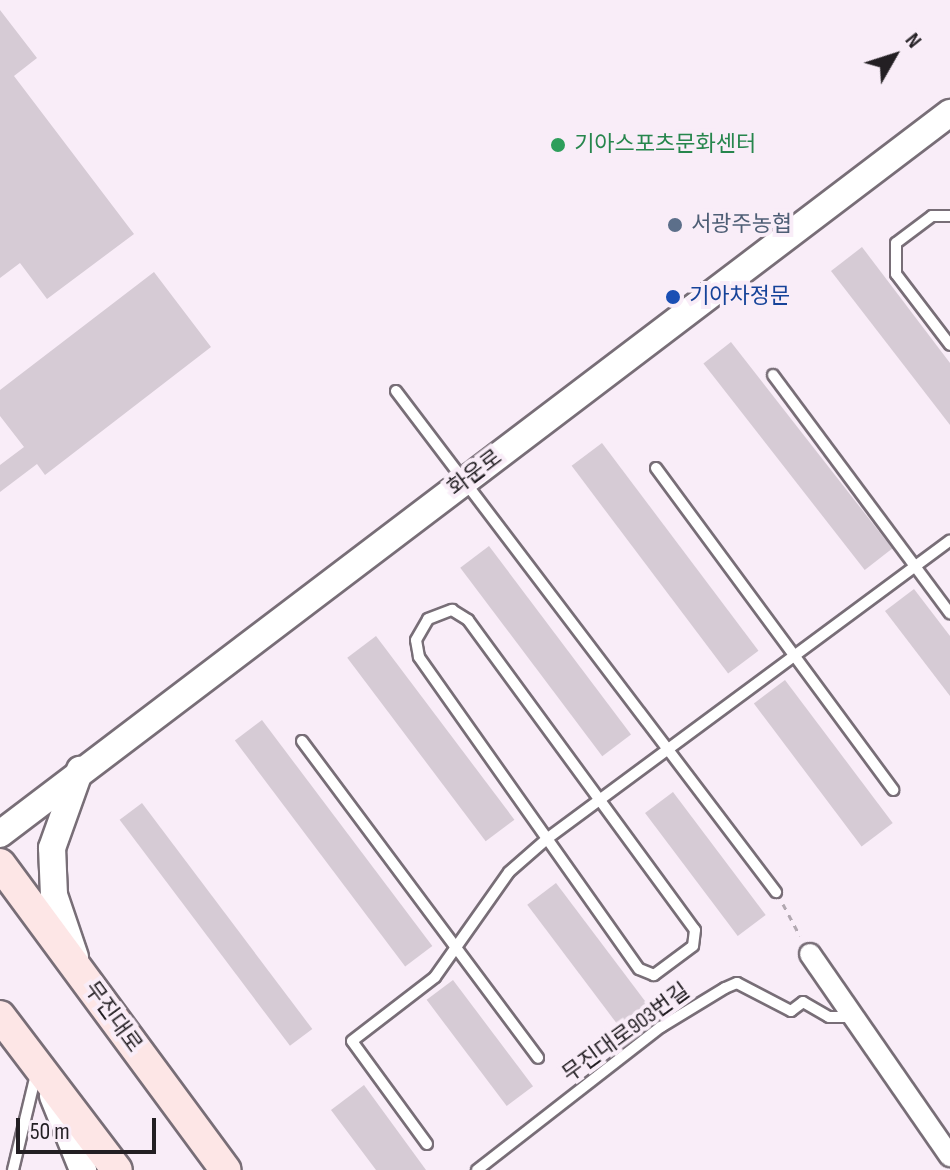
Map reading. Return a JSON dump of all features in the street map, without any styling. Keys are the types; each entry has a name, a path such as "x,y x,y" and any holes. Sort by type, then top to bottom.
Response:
{"main road":[{"name":"무진대로","path":"0,864 226,1170"},
{"path":"0,1016 117,1170"}],"street":[{"name":"화운로","path":"0,834 80,770 950,113"},
{"path":"80,770 52,848 54,895 80,972"},
{"path":"810,954 950,1156"},
{"path":"40,1067 83,1170"}],"lane":[{"path":"950,216 932,216 896,243 896,274 950,345"},
{"path":"773,375 950,613"},
{"path":"396,391 776,892"},
{"path":"656,468 893,790"},
{"path":"427,1144 352,1041 435,977 509,872 548,838 798,657 950,541"},
{"path":"452,610 468,620 695,930 693,946 654,975 639,969 548,838 419,657 416,640 428,619 452,610"},
{"path":"302,741 538,1058"},
{"name":"무진대로903번길","path":"477,1170 661,1027 737,983 791,1011 803,1002 829,1017 853,1017"},
{"path":"13,1170 40,1067"}],"path":[{"path":"776,892 810,954"}],"building":[{"path":"0,10 37,58 14,76 134,234 47,299 20,263 0,278"},
{"path":"862,247 950,363 950,425 831,271"},
{"path":"154,272 211,347 45,475 37,464 0,492 0,465 24,447 0,416 0,390"},
{"path":"731,342 892,548 865,570 703,364"},
{"path":"602,443 758,651 728,674 572,466"},
{"path":"489,546 631,734 602,756 460,568"},
{"path":"914,589 950,636 950,696 885,611"},
{"path":"376,636 514,820 486,841 347,658"},
{"path":"785,680 893,823 862,846 754,703"},
{"path":"262,720 432,946 405,966 235,740"},
{"path":"673,792 766,915 738,936 645,813"},
{"path":"142,803 312,1029 290,1046 120,820"},
{"path":"556,883 647,1004 618,1025 527,905"},
{"path":"453,980 533,1086 507,1106 427,1000"},
{"path":"364,1085 426,1170 376,1170 331,1110"}],"place":[{"name":"기아스포츠문화센터","path":"558,145"},
{"name":"서광주농협","path":"675,225"},
{"name":"기아차정문","path":"673,297"}]}
